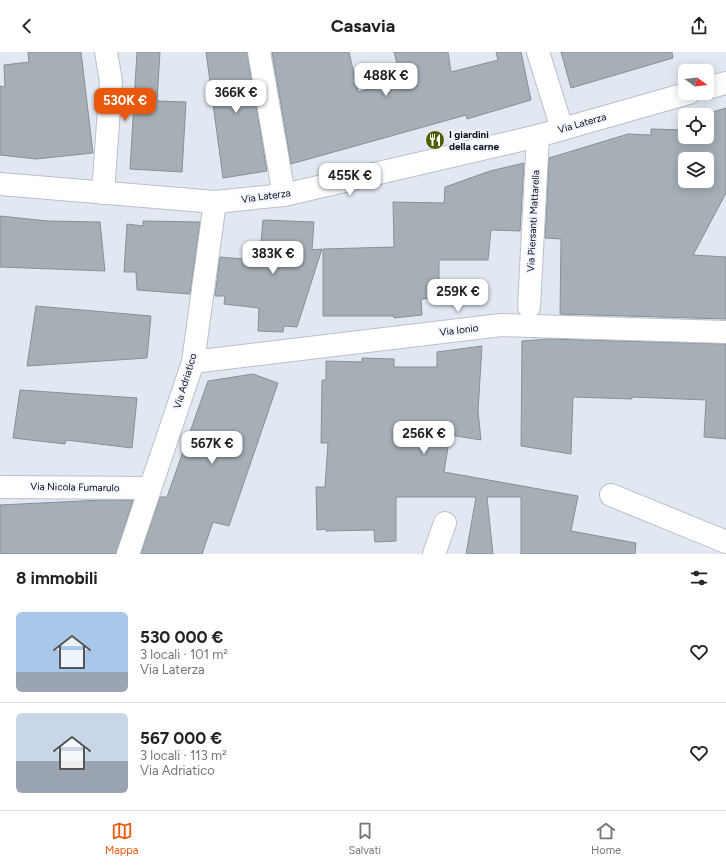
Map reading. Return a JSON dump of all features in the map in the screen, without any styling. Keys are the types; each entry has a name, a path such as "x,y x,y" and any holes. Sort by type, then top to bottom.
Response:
{"street":[{"path":"103,193 111,80 106,52"},
{"path":"259,52 284,194"},
{"path":"538,52 562,129"},
{"path":"714,86 726,83"},
{"name":"Via Laterza","path":"0,184 216,202 284,194 538,136 678,96"},
{"name":"Via Piersanti Mattarella","path":"529,306 538,136"},
{"name":"Via Adriatico","path":"128,554 193,362 216,202"},
{"name":"Via Ionio","path":"193,362 501,325 726,332"},
{"name":"Via Nicola Fumarulo","path":"0,487 150,488"},
{"path":"611,495 726,542"},
{"path":"434,554 445,523"}],"building":[{"path":"28,52 81,52 93,153 36,159 0,155 0,86 5,87 4,65 29,62"},
{"path":"137,52 160,52 157,101 186,102 182,172 130,169"},
{"path":"206,52 247,52 267,171 223,178"},
{"path":"272,52 349,52 358,92 401,80 394,52 448,52 451,72 498,60 496,52 521,52 531,100 467,119 466,115 291,164"},
{"path":"561,52 672,52 673,58 571,88"},
{"path":"726,108 726,193 693,255 726,257 726,319 560,314 561,239 545,238 549,158 628,134 651,135 651,129 678,130 678,144 714,144 714,112"},
{"path":"524,163 520,231 491,230 488,260 439,260 439,291 436,292 437,298 421,299 422,315 394,318 394,316 323,316 323,249 394,247 393,202 444,203 445,187 490,171"},
{"path":"0,216 48,221 100,222 105,271 0,267"},
{"path":"263,220 314,222 312,250 322,249 297,327 284,326 283,332 258,331 259,308 224,304 225,296 215,296 220,257 254,260 255,243 261,243"},
{"path":"143,221 200,222 190,294 137,290 136,272 124,272 127,224 143,226"},
{"path":"36,306 151,316 147,358 27,366"},
{"path":"550,339 726,344 726,439 704,437 706,400 632,397 632,399 573,397 571,454 521,446 522,341"},
{"path":"482,346 478,411 481,440 450,435 444,472 578,496 571,531 636,543 635,554 521,554 521,497 487,497 493,554 466,554 476,497 396,497 396,541 375,542 374,530 317,530 316,487 325,487 328,443 321,443 322,380 326,380 326,361 362,362 362,358 394,359 394,367 437,367 437,352"},
{"path":"253,374 278,383 229,526 213,522 202,554 141,554 160,497 167,497 208,381"},
{"path":"20,390 137,398 132,448 66,440 65,444 13,438"},
{"path":"133,500 116,554 0,554 0,505"}],"place":[{"name":"I giardini della carne","path":"435,140"}]}
